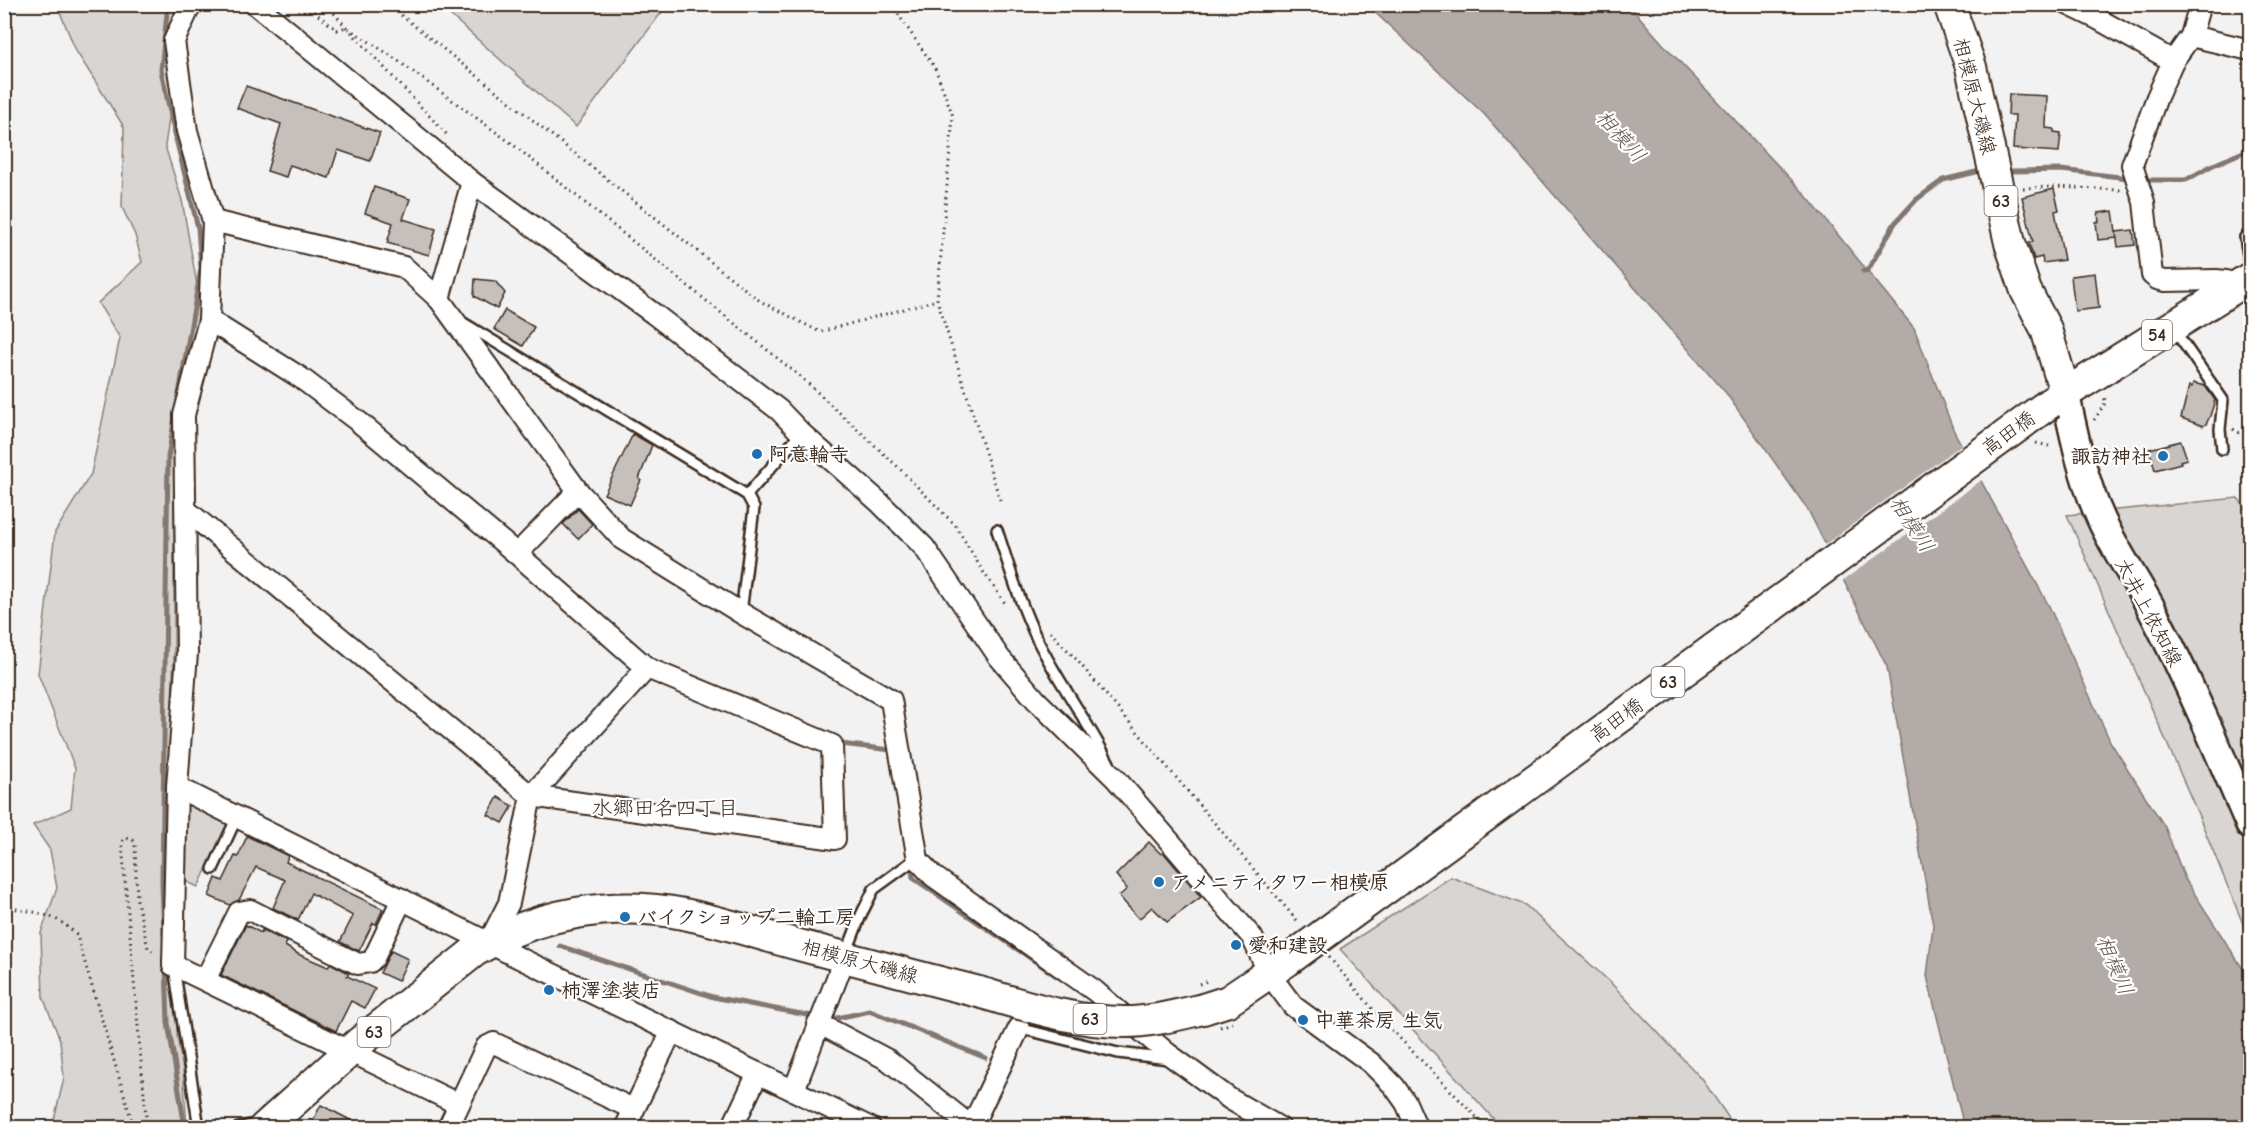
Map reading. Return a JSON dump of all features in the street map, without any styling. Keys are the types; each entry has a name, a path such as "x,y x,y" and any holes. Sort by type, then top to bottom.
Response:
{"main road":[{"name":"相模原大磯線","path":"1949,4 1971,67 2010,243 2026,291 2046,329 2057,398"},
{"name":"54","path":"2057,398 2245,278"},
{"name":"太井上依知線","path":"2057,398 2100,516 2121,560 2150,606 2220,754 2250,825"},
{"name":"高田橋","path":"1278,967 2057,398"},
{"name":"相模原大磯線","path":"267,1124 450,970 489,942 560,916 607,908 685,914 1035,1008 1098,1020 1126,1022 1161,1018 1197,998"},
{"name":"63","path":"1197,998 1228,1000 1278,967"}],"street":[{"path":"190,4 174,41 187,131 213,221 209,320 184,416 187,652 177,787 173,963 458,1104"},
{"path":"255,4 472,182 654,314 779,410 801,433 879,502 924,547 999,657 1036,700 1116,779 1278,967 1293,1006 1371,1064 1394,1086 1406,1103 1417,1128"},
{"path":"2067,4 2173,61"},
{"path":"2200,4 2191,36 2173,61 2132,165 2148,224 2152,275 2165,281 2226,281 2245,278"},
{"path":"2191,36 2250,50"},
{"path":"439,299 472,182"},
{"path":"213,221 404,267 439,299 453,316 578,491 622,539 741,613 891,700 911,863 933,876 1095,991 1177,1060 1230,1099 1280,1128"},
{"path":"186,510 531,796 835,839 832,745 647,668 517,554 359,422 301,378 209,320"},
{"path":"517,554 578,491"},
{"path":"489,942 509,903 531,796 647,668"},
{"path":"177,787 794,1090 832,1119 870,1128"},
{"path":"205,980 239,912 249,910 358,964 364,964 374,958 402,899"},
{"path":"794,1090 845,957"},
{"path":"818,1023 888,1060 971,1127 1018,1028"},
{"path":"625,1128 672,1031"},
{"path":"448,1128 486,1047 494,1043 633,1109"},
{"path":"732,1128 758,1072"}],"lane":[{"path":"2245,237 2245,278"},
{"path":"453,316 747,495 754,508 741,613"},
{"path":"2171,326 2223,400 2220,429 2222,449"},
{"path":"747,495 801,433"},
{"path":"997,530 1037,639 1093,730 1116,779"},
{"path":"213,869 237,817"},
{"path":"845,957 873,890 911,863"},
{"path":"173,963 199,1128"},
{"path":"1018,1028 1118,1053 1177,1060"},
{"path":"238,1128 247,1124 267,1124"}],"path":[{"path":"304,4 337,30 346,27"},
{"path":"326,4 453,140"},
{"path":"387,4 759,301 820,332 937,300"},
{"path":"891,4 935,68 953,116 937,300 999,500"},
{"path":"346,27 390,55 511,143 802,378 898,467 956,526 982,570 1012,613"},
{"path":"1998,189 2053,187 2141,192"},
{"path":"2090,422 2097,419 2106,402 2102,393"},
{"path":"1037,639 1048,630 1076,659 1306,930"},
{"path":"147,1128 122,845 126,838 135,843 137,902 148,948 153,952"},
{"path":"4,907 39,913 61,921 69,926 77,936 134,1128"},
{"path":"1329,957 1382,1020 1487,1128"},
{"path":"1197,998 1210,980 1219,977"},
{"path":"1438,1123 1443,1128"}],"shaded area":[{"path":"57,5 186,5 165,146 182,200 203,319 189,365 174,451 174,652 170,759 178,946 177,1036 183,1070 187,1127 56,1128 53,1124 64,1078 60,1040 43,997 41,933 57,888 50,850 33,825 71,808 75,768 38,674 55,532 91,474 120,338 98,303 142,262 135,235 122,207 124,127 76,51"},
{"path":"439,5 667,5 576,127"},
{"path":"2238,498 2250,514 2250,941 2198,814 2067,515"},
{"path":"185,799 229,821 198,887 181,879"},
{"path":"1451,877 1525,905 1610,982 1702,1079 1735,1127 1501,1127 1340,949"}],"water":[{"name":"相模川","path":"1367,5 1629,5 1803,192 1914,328 1954,431 2049,606 2111,743 2165,827 2185,879 2245,972 2250,990 2250,1127 1964,1127 1927,976 1933,925 1887,667 1808,510 1726,393 1484,114"}],"pier":[{"path":"1964,443 1983,479 1841,582 1823,546"}],"building":[{"path":"246,86 380,133 370,161 338,150 329,178 290,165 286,177 267,171 281,124 237,108"},
{"path":"2009,94 2047,96 2046,128 2061,133 2059,152 2013,149 2015,115 2008,115"},
{"path":"374,187 410,199 403,219 436,229 429,255 387,243 393,223 365,213"},
{"path":"2054,189 2059,210 2055,211 2064,260 2043,263 2042,257 2034,259 2031,250 2029,242 2033,242 2022,197"},
{"path":"2113,211 2117,238 2098,240 2096,222 2099,222 2098,213"},
{"path":"2133,230 2135,245 2118,247 2116,232"},
{"path":"2095,273 2099,308 2075,311 2071,276"},
{"path":"475,279 495,281 505,293 497,309 474,296"},
{"path":"505,310 534,327 523,346 494,329"},
{"path":"2193,383 2205,386 2215,400 2210,416 2203,426 2181,418 2189,386 2192,387"},
{"path":"633,434 652,445 630,505 604,494"},
{"path":"2181,441 2187,459 2180,461 2181,463 2155,470 2149,449"},
{"path":"578,509 592,524 578,539 563,524"},
{"path":"498,797 513,806 503,823 488,815"},
{"path":"247,836 288,856 286,862 383,909 359,951 340,942 353,916 311,893 298,920 273,908 285,880 256,867 239,900 230,905 209,896 216,878 223,881 235,856 238,857"},
{"name":"アメニティタワー相模原","path":"1149,842 1161,854 1163,852 1201,897 1167,922 1152,907 1139,919 1119,896 1127,889 1116,875"},
{"path":"246,925 287,942 285,946 298,954 328,967 330,963 349,973 347,976 375,989 365,1008 351,1001 336,1031 221,975"},
{"path":"391,951 408,959 398,981 380,973"},
{"path":"321,1105 366,1128 309,1128"}],"waterway":[{"path":"164,935 162,883 168,457 201,268 198,228 161,70 168,4"},
{"path":"2144,180 2186,180 2250,149"},
{"path":"2012,171 2061,170 2128,178"},
{"path":"1863,271 1868,270 1895,223 1917,199 1943,180 1980,171"},
{"path":"841,744 891,750 892,752"},
{"path":"911,862 913,878 1058,977"},
{"path":"560,946 713,997 817,1017"},
{"path":"166,966 168,1023 185,1128"},
{"path":"827,1018 870,1011 986,1058"}],"place":[{"name":"阿意輪寺","path":"757,454"},
{"name":"諏訪神社","path":"2163,456"},
{"name":"アメニティタワー相模原","path":"1159,882"},
{"name":"バイクショップ二輪工房","path":"625,917"},
{"name":"愛和建設","path":"1236,945"},
{"name":"柿澤塗装店","path":"549,990"},
{"name":"中華茶房 生気","path":"1303,1020"}],"district":[{"name":"水郷田名四丁目","path":"665,808"}]}
